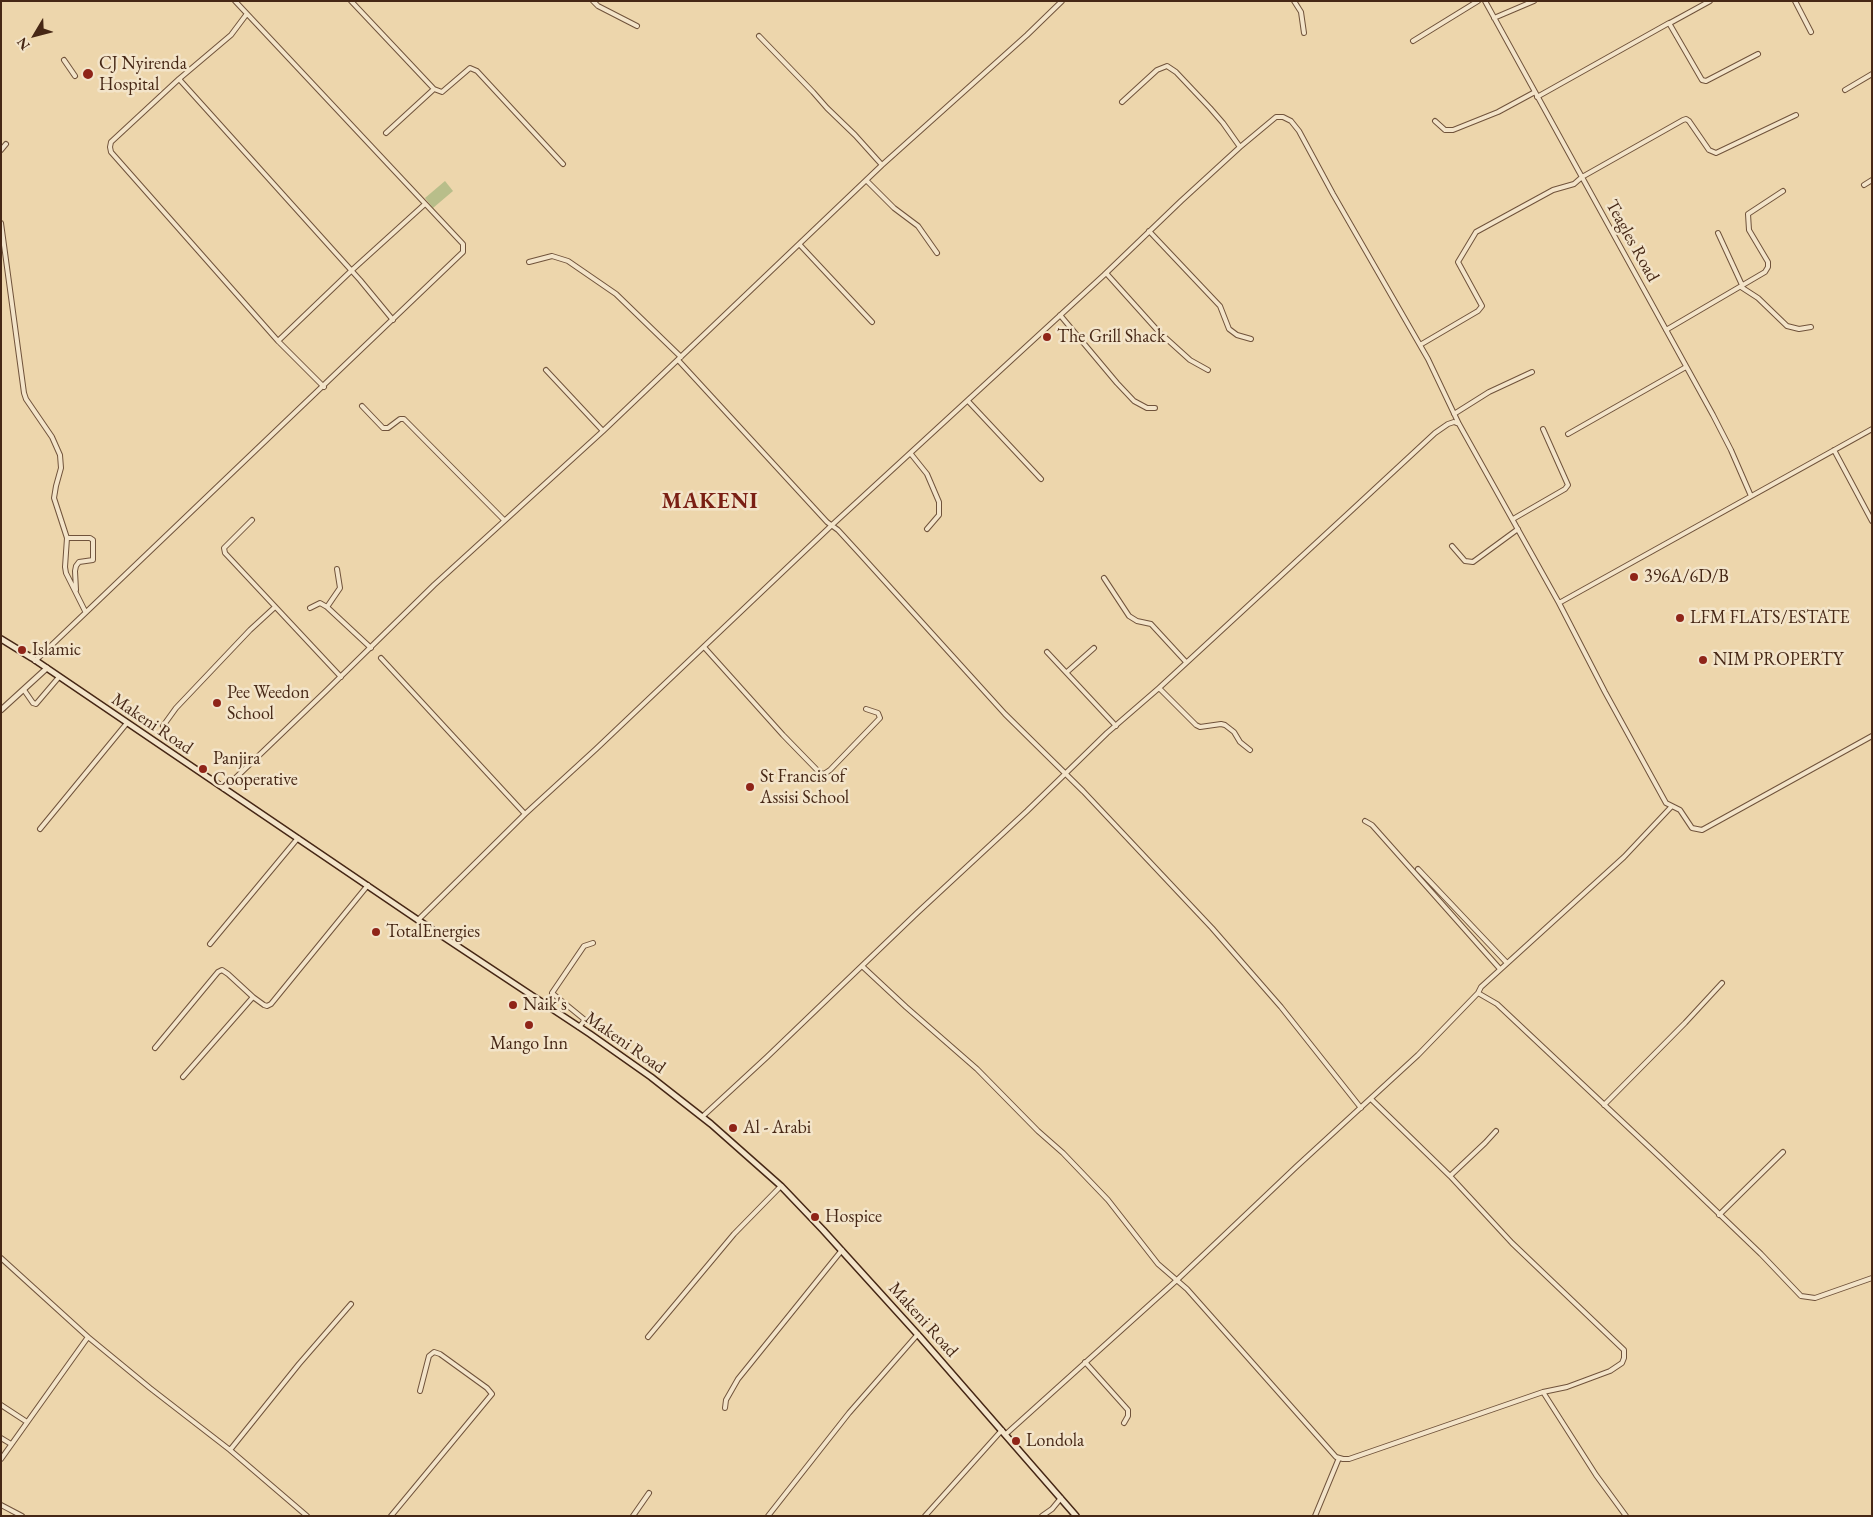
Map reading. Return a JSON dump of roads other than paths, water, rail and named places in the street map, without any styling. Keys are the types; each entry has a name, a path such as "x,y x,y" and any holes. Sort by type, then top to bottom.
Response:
{"main road":[{"name":"Makeni Road","path":"1,639 47,668 579,1027 651,1077 702,1117 781,1186 842,1250 918,1334 1076,1516"}],"street":[{"path":"35,661 85,611 324,387 463,252 463,244 235,1"},
{"path":"351,1 434,89 443,91 467,70 473,68 562,164"},
{"path":"593,1 598,6 637,26"},
{"path":"224,789 504,520 603,431 882,165 1028,35 1062,1"},
{"path":"1294,1 1301,12 1304,33"},
{"path":"1413,41 1478,1"},
{"name":"Teagles Road","path":"1485,1 1731,450 1751,496"},
{"path":"1494,18 1534,1"},
{"path":"1435,120 1445,130 1453,130 1498,112 1536,94 1710,1"},
{"path":"1795,1 1811,32"},
{"path":"246,14 231,35 179,79 111,142 111,152 278,341 324,387"},
{"path":"1670,23 1702,80 1706,81 1758,54"},
{"path":"759,36 814,92 827,108 855,134 882,165"},
{"path":"64,60 74,76"},
{"path":"1122,102 1157,70 1167,66 1176,72 1210,108 1240,147"},
{"path":"1845,90 1872,74"},
{"path":"179,79 351,270 392,320"},
{"path":"386,133 434,89"},
{"path":"1420,345 1482,306 1458,262 1476,232 1553,190 1574,184 1582,177 1683,120 1689,121 1709,150 1716,153 1796,115"},
{"path":"418,920 433,903 525,814 832,525 911,454 1240,147 1276,117 1283,117 1291,121 1300,131 1333,194 1420,345 1459,424 1559,603 1664,799 1680,810 1688,824 1695,830 1705,829 1872,736"},
{"path":"1,150 6,144"},
{"path":"1864,185 1872,180"},
{"path":"866,181 894,208 918,226 937,253"},
{"path":"1666,330 1765,272 1768,262 1749,230 1748,214 1783,191"},
{"path":"278,341 351,270 425,204"},
{"path":"1,223 24,393 26,399 52,437 60,455 62,468 54,498 67,538 66,573 85,611"},
{"path":"1150,231 1220,306 1229,329 1237,335 1251,339"},
{"path":"1718,233 1741,286 1758,298 1787,326 1799,329 1811,327"},
{"path":"800,245 872,322"},
{"path":"529,262 552,256 568,261 616,294 679,358 998,707 1066,773 1212,928 1281,1007 1360,1108"},
{"path":"1106,273 1159,332 1190,360 1208,370"},
{"path":"1060,315 1134,401 1141,406 1155,408"},
{"path":"1568,434 1686,367"},
{"path":"546,370 603,431"},
{"path":"1454,414 1489,392 1532,372"},
{"path":"968,401 1041,479"},
{"path":"362,406 383,428 388,428 400,419 404,419 504,520"},
{"path":"702,1117 1116,726 1435,433 1448,424 1454,422 1459,424"},
{"path":"1559,603 1872,428"},
{"path":"1513,519 1566,489 1568,485 1543,429"},
{"path":"1834,450 1872,521"},
{"path":"911,454 927,474 939,502 939,514 927,529"},
{"path":"252,520 229,541 224,550 275,608 341,677"},
{"path":"1452,546 1465,561 1473,562 1518,529"},
{"path":"67,538 90,538 93,540 93,560 79,562 75,571 76,593"},
{"path":"326,607 340,588 337,570"},
{"path":"1104,578 1128,616 1137,621 1151,624 1186,662"},
{"path":"310,608 320,603 371,648"},
{"path":"162,726 176,708 250,630 275,608"},
{"path":"704,647 783,735 819,772 824,774 880,718 878,713 866,710"},
{"path":"1067,672 1094,648"},
{"path":"1047,652 1116,726"},
{"path":"381,658 525,814"},
{"path":"1,710 47,668"},
{"path":"24,690 33,703 36,704 59,677"},
{"path":"1159,688 1196,725 1200,727 1225,725 1250,750"},
{"path":"40,829 127,723"},
{"path":"925,1516 1004,1432 1178,1280 1418,1055 1478,994 1481,987 1612,868 1672,806"},
{"path":"1365,821 1372,825 1500,969"},
{"path":"210,944 298,838"},
{"path":"1418,869 1508,963"},
{"path":"154,1048 218,972 222,970 264,1005 271,1004 368,885"},
{"path":"579,1027 585,1020 552,993 584,946 593,943"},
{"path":"862,966 912,1013 977,1069 1038,1131 1063,1153 1108,1200 1158,1264 1178,1280 1327,1448 1339,1458 1349,1459 1543,1392 1567,1387 1610,1371 1622,1363 1624,1350 1512,1243 1450,1176 1371,1099"},
{"path":"1604,1104 1722,983"},
{"path":"1478,994 1497,1004 1604,1104 1803,1297 1815,1298 1872,1278"},
{"path":"183,1077 253,996"},
{"path":"1450,1176 1496,1131"},
{"path":"1719,1215 1783,1152"},
{"path":"648,1337 734,1234 781,1186"},
{"path":"725,1408 726,1400 738,1379 842,1250"},
{"path":"1,1258 88,1337 230,1450 307,1516"},
{"path":"230,1450 299,1364 351,1304"},
{"path":"768,1516 855,1406 918,1334"},
{"path":"1,1459 88,1337"},
{"path":"391,1516 492,1394 487,1388 440,1354 434,1352 430,1356 420,1391"},
{"path":"1086,1362 1128,1410 1128,1416 1124,1423"},
{"path":"1543,1392 1596,1475 1626,1516"},
{"path":"1,1405 27,1422"},
{"path":"1,1438 11,1444"},
{"path":"1315,1516 1339,1458"},
{"path":"633,1516 649,1493"},
{"path":"1042,1516 1052,1509 1061,1498"},
{"path":"1,1505 22,1516"}],"place":[{"name":"CJ Nyirenda Hospital","path":"88,74"},
{"name":"The Grill Shack","path":"1047,337"},
{"name":"396A/6D/B","path":"1634,577"},
{"name":"LFM FLATS/ESTATE","path":"1680,618"},
{"name":"Islamic","path":"22,650"},
{"name":"NIM PROPERTY","path":"1703,660"},
{"name":"Pee Weedon School","path":"217,703"},
{"name":"Panjira Cooperative","path":"203,769"},
{"name":"St Francis of Assisi School","path":"750,787"},
{"name":"TotalEnergies","path":"376,932"},
{"name":"Naik's","path":"513,1005"},
{"name":"Mango Inn","path":"529,1025"},
{"name":"Al - Arabi","path":"733,1128"},
{"name":"Hospice","path":"815,1217"},
{"name":"Londola","path":"1016,1441"}],"district":[{"name":"MAKENI","path":"710,502"}]}
